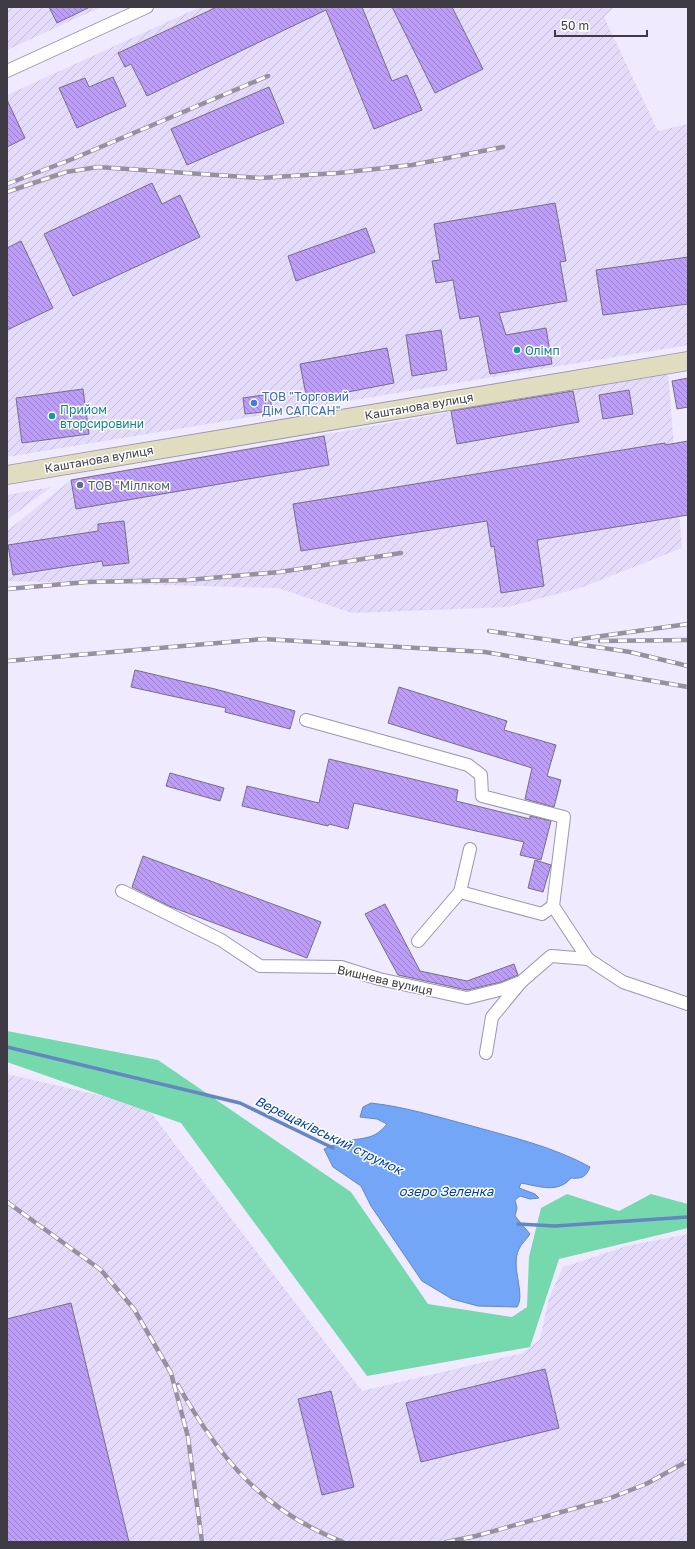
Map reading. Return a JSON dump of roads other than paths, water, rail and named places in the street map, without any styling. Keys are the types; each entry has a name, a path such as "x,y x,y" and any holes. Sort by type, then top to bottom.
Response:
{"street":[{"path":"7,71 147,7"},
{"name":"Каштанова вулиця","path":"7,475 688,361"},
{"path":"306,720 468,765 481,775 482,796 564,817 553,906 542,914 460,892"},
{"path":"418,941 460,892 470,849"},
{"name":"Вишнева вулиця","path":"122,891 221,940 260,966 341,967 379,979 467,998 503,989 521,982"},
{"name":"Вишнева вулиця","path":"553,906 588,960"},
{"name":"Вишнева вулиця","path":"486,1053 492,1018 521,982 551,956 588,960 624,982 688,1004"}],"water":[{"name":"озеро Зеленка","path":"371,1103 422,1113 517,1139 547,1148 590,1167 583,1177 571,1178 560,1186 548,1188 521,1183 519,1188 535,1194 539,1198 530,1199 520,1196 515,1200 517,1208 515,1216 530,1234 520,1247 517,1256 516,1264 520,1295 517,1307 478,1306 452,1299 422,1281 371,1206 361,1186 333,1167 324,1149 373,1135 378,1133 387,1124 377,1119 360,1117 363,1107"}],"waterway":[{"name":"Верещаківський струмок","path":"7,1047 240,1103 333,1148"},
{"name":"Верещаківський струмок","path":"518,1224 555,1226 688,1217"}],"railway":[{"path":"7,184 70,160 268,76"},
{"path":"7,192 66,172 98,167 260,178 338,173 412,165 503,147"},
{"path":"7,589 87,582 188,580 280,572 401,553"},
{"path":"573,640 688,624"},
{"path":"489,631 630,652 688,666"},
{"path":"7,661 264,639 485,652 688,687"},
{"path":"600,641 688,640"},
{"path":"7,1202 101,1270 134,1309 171,1373 188,1437 202,1542"},
{"path":"178,1385 210,1436 227,1459 246,1479 266,1498 289,1515 343,1542"},
{"path":"446,1542 476,1536 608,1499 646,1484 688,1461"}],"place":[{"name":"Олімп","path":"517,350"},
{"name":"ТОВ \"Торговий Дім САПСАН\"","path":"254,403"},
{"name":"Прийом вторсировини","path":"52,416"},
{"name":"ТОВ \"Міллком","path":"80,485"}]}
